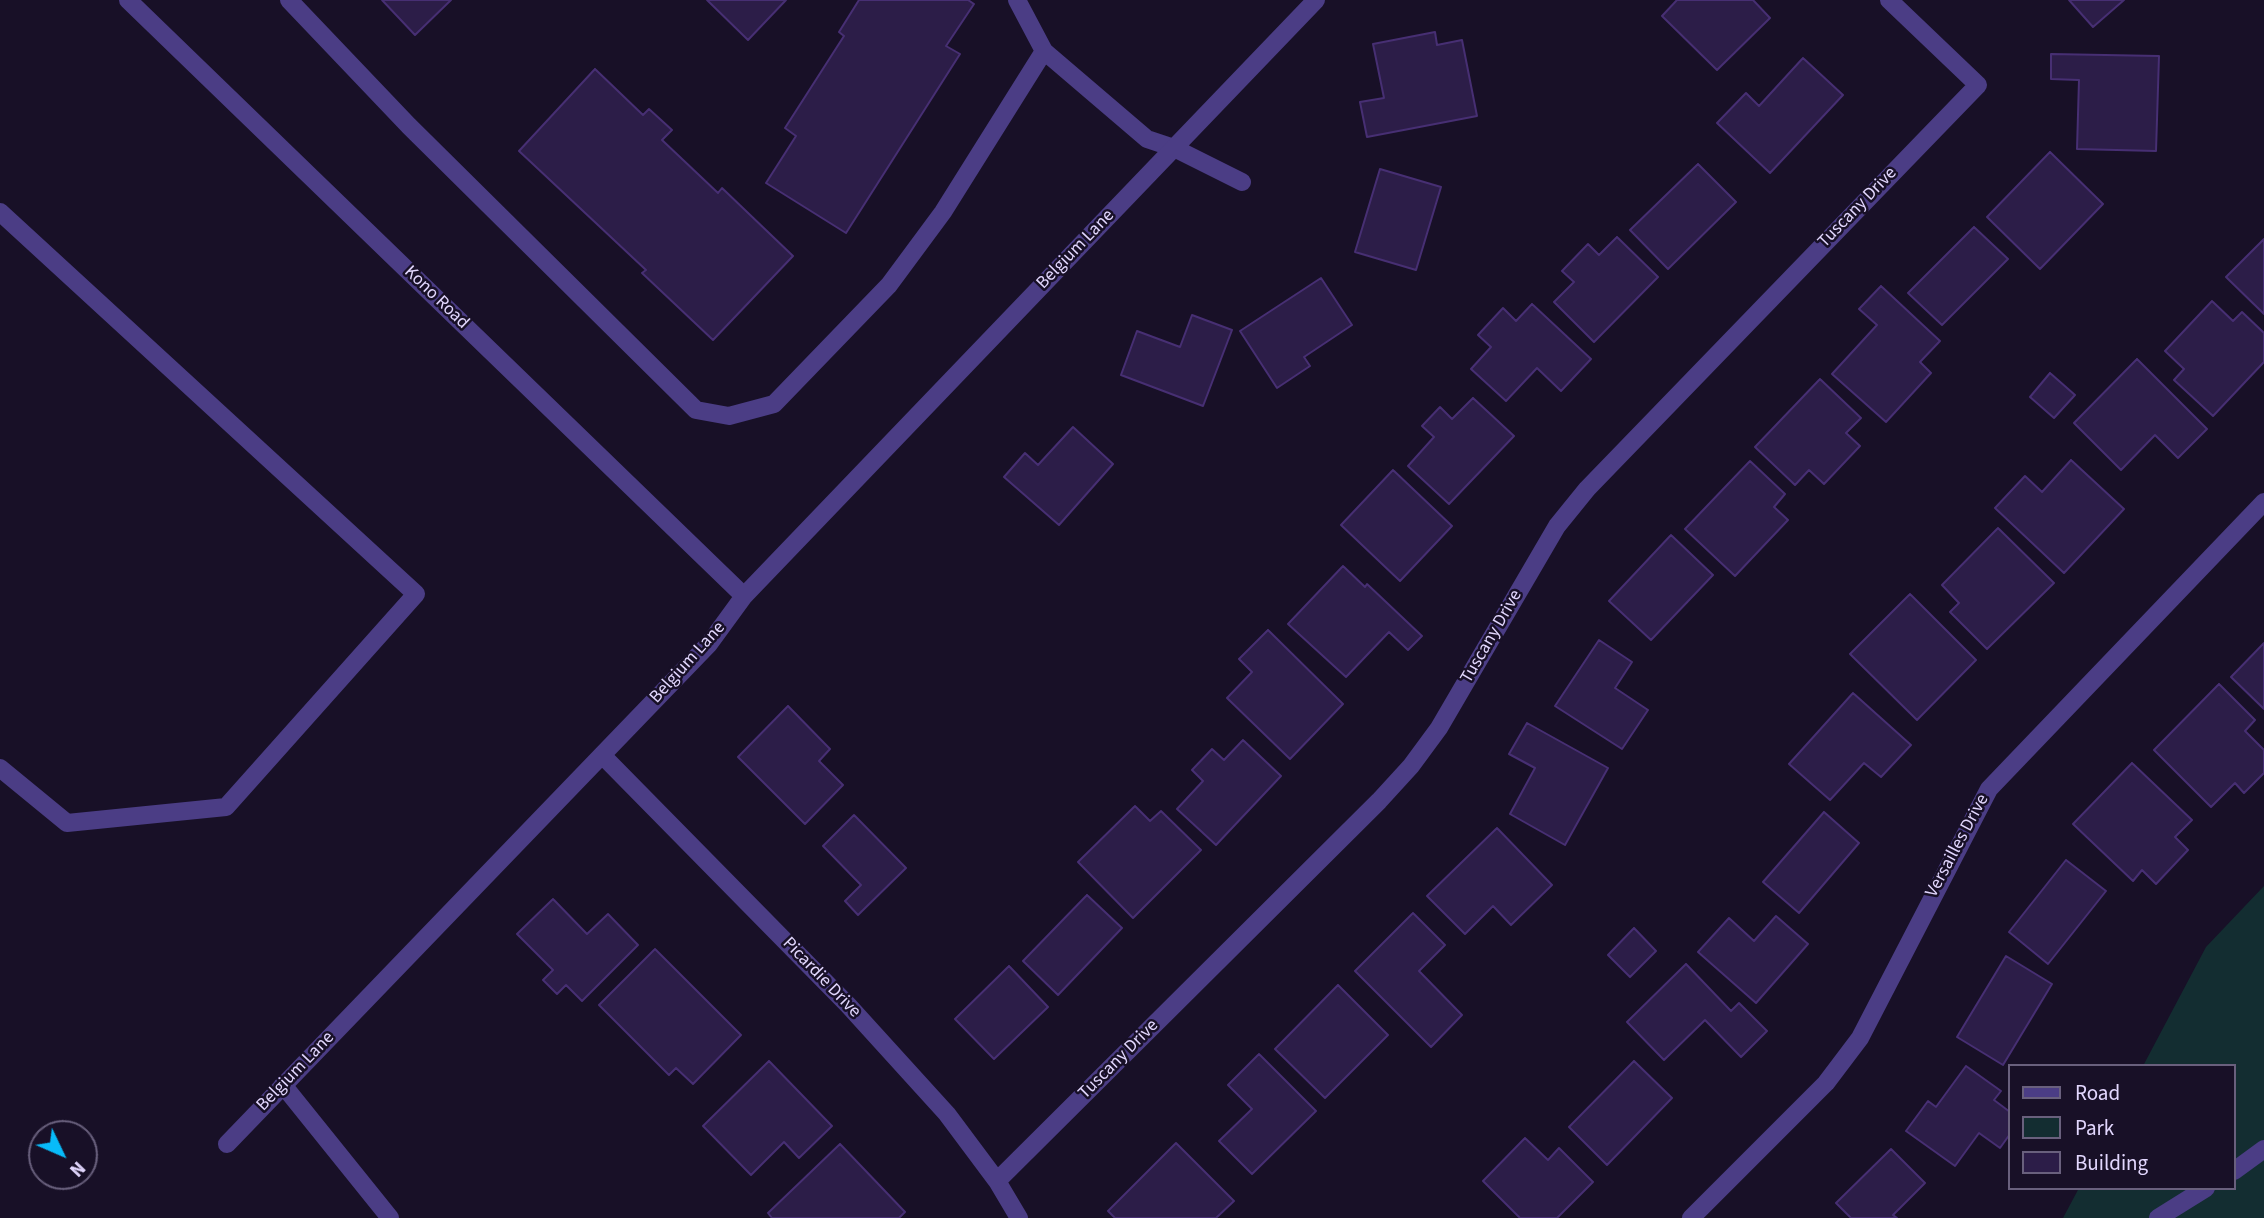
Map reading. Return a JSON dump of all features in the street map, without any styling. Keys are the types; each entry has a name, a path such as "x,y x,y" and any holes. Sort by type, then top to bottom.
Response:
{"street":[{"name":"Kono Road","path":"128,0 744,596"},
{"path":"289,0 409,126 696,410 729,416 774,404 889,285 943,212 1044,51"},
{"path":"1017,0 1044,51 1147,139 1174,148 1242,181"},
{"name":"Belgium Lane","path":"227,1144 709,644 744,596 1316,0"},
{"name":"Tuscany Drive","path":"997,1181 1380,801 1411,766 1438,728 1557,526 1587,489 1978,85 1889,0"},
{"path":"0,212 416,594 226,807 67,823 0,768"},
{"name":"Versailles Drive","path":"1691,1218 1826,1083 1860,1038 1989,789 2264,502"},
{"name":"Picardie Drive","path":"602,755 848,1005 947,1114 997,1181 1019,1218"},
{"path":"283,1085 390,1218"},
{"path":"2236,1170 2264,1150"},
{"path":"2158,1218 2203,1190"}],"green space":[{"path":"2264,886 2264,1218 2063,1218 2078,1190 2236,1190 2236,1064 2144,1064 2206,947"}],"building":[{"path":"382,0 451,0 415,35"},
{"path":"707,0 786,0 748,40"},
{"path":"859,0 968,0 974,4 946,46 960,54 846,233 766,183 796,136 785,128 844,36 839,32"},
{"path":"1677,0 1753,0 1770,18 1717,70 1662,16"},
{"path":"2069,0 2124,0 2093,27"},
{"path":"1435,32 1437,45 1462,40 1477,116 1367,137 1360,102 1384,98 1373,44"},
{"path":"2051,54 2159,56 2156,151 2077,149 2079,80 2051,79"},
{"path":"1803,58 1843,95 1770,173 1717,123 1746,93 1759,106"},
{"path":"595,69 643,115 649,109 672,130 662,140 718,193 722,188 793,256 713,340 642,273 646,270 519,151"},
{"path":"2050,152 2103,204 2040,269 1987,217"},
{"path":"1698,164 1736,202 1668,269 1630,230"},
{"path":"1380,169 1441,187 1416,270 1355,252"},
{"path":"1974,227 2008,259 1942,325 1908,293"},
{"path":"1617,237 1658,277 1594,342 1554,302 1574,282 1562,271 1588,244 1599,255"},
{"path":"2264,239 2264,314 2226,277"},
{"path":"1321,278 1352,325 1304,357 1310,366 1277,388 1240,331"},
{"path":"1881,286 1940,341 1920,362 1931,373 1886,422 1832,374 1877,325 1859,309"},
{"path":"2212,301 2233,321 2242,312 2264,333 2264,362 2213,416 2174,380 2184,369 2165,351"},
{"path":"1532,304 1591,359 1561,391 1537,368 1506,401 1471,369 1491,347 1478,335 1503,308 1516,321"},
{"path":"1192,315 1232,330 1203,406 1121,375 1137,331 1180,347"},
{"path":"2137,359 2207,429 2178,458 2155,435 2121,470 2074,423"},
{"path":"2050,373 2075,395 2054,418 2030,397"},
{"path":"1820,379 1861,418 1846,433 1860,446 1824,484 1809,470 1795,485 1755,447"},
{"path":"1473,398 1514,436 1449,504 1408,466 1434,437 1422,426 1440,407 1452,419"},
{"path":"1073,427 1113,464 1059,525 1004,477 1025,453 1038,465"},
{"path":"2071,460 2124,509 2064,573 1995,508 2025,476 2042,492"},
{"path":"1750,461 1785,494 1774,507 1788,520 1735,576 1685,529"},
{"path":"1393,470 1452,526 1400,581 1341,525"},
{"path":"1998,528 2054,583 1987,649 1950,612 1959,603 1942,585"},
{"path":"1671,535 1713,575 1651,640 1609,601"},
{"path":"1343,566 1365,587 1367,584 1422,636 1408,650 1389,632 1346,677 1288,624"},
{"path":"1910,594 1976,660 1917,720 1850,654"},
{"path":"1268,630 1343,704 1290,759 1227,698 1252,672 1239,659"},
{"path":"1599,640 1632,662 1615,688 1648,710 1622,749 1555,706"},
{"path":"2264,643 2264,709 2231,677"},
{"path":"2219,684 2255,720 2245,731 2264,750 2264,773 2244,793 2235,783 2211,807 2154,750"},
{"path":"1853,693 1911,745 1881,777 1864,763 1830,800 1789,764"},
{"path":"788,706 830,749 819,761 843,785 805,824 738,757"},
{"path":"1527,723 1608,768 1565,845 1510,814 1535,768 1509,754"},
{"path":"1243,740 1281,776 1216,845 1177,809 1203,781 1192,770 1212,749 1224,760"},
{"path":"2132,763 2192,820 2175,837 2188,850 2156,884 2142,870 2133,881 2073,824"},
{"path":"1135,806 1150,821 1161,811 1201,850 1133,918 1078,862"},
{"path":"1824,812 1859,843 1799,913 1763,882"},
{"path":"854,815 906,868 858,915 845,901 861,885 823,846"},
{"path":"1497,828 1552,885 1511,925 1493,906 1465,934 1427,896"},
{"path":"2066,860 2106,891 2048,964 2009,932"},
{"path":"1087,895 1122,928 1058,995 1023,961"},
{"path":"553,899 587,934 608,914 638,945 582,1001 566,985 557,994 543,980 553,970 517,934"},
{"path":"1413,913 1445,945 1419,971 1462,1015 1431,1047 1355,971"},
{"path":"1776,916 1808,944 1756,1003 1698,952 1729,918 1754,941"},
{"path":"1634,928 1656,951 1630,977 1608,955"},
{"path":"655,949 741,1035 693,1084 676,1068 669,1075 599,1005"},
{"path":"2006,956 2052,984 2003,1065 1957,1037"},
{"path":"1686,964 1731,1011 1739,1003 1767,1031 1741,1057 1705,1020 1664,1060 1627,1022"},
{"path":"1009,966 1048,1007 994,1059 955,1019"},
{"path":"1338,985 1388,1035 1325,1098 1275,1049"},
{"path":"1259,1054 1316,1111 1252,1174 1219,1141 1252,1109 1228,1085"},
{"path":"769,1061 832,1126 799,1158 784,1142 751,1175 703,1126"},
{"path":"1634,1061 1672,1098 1607,1165 1569,1127"},
{"path":"1966,1066 2001,1091 1994,1100 2008,1110 2008,1137 2000,1148 1979,1133 1955,1166 1906,1131 1928,1101 1936,1107"},
{"path":"1525,1138 1548,1160 1559,1148 1593,1182 1557,1218 1520,1218 1483,1181"},
{"path":"1176,1143 1234,1201 1216,1218 1115,1218 1108,1211"},
{"path":"840,1144 905,1212 899,1218 772,1218 768,1213"},
{"path":"1891,1149 1925,1183 1893,1215 1897,1218 1851,1218 1836,1203"}]}
